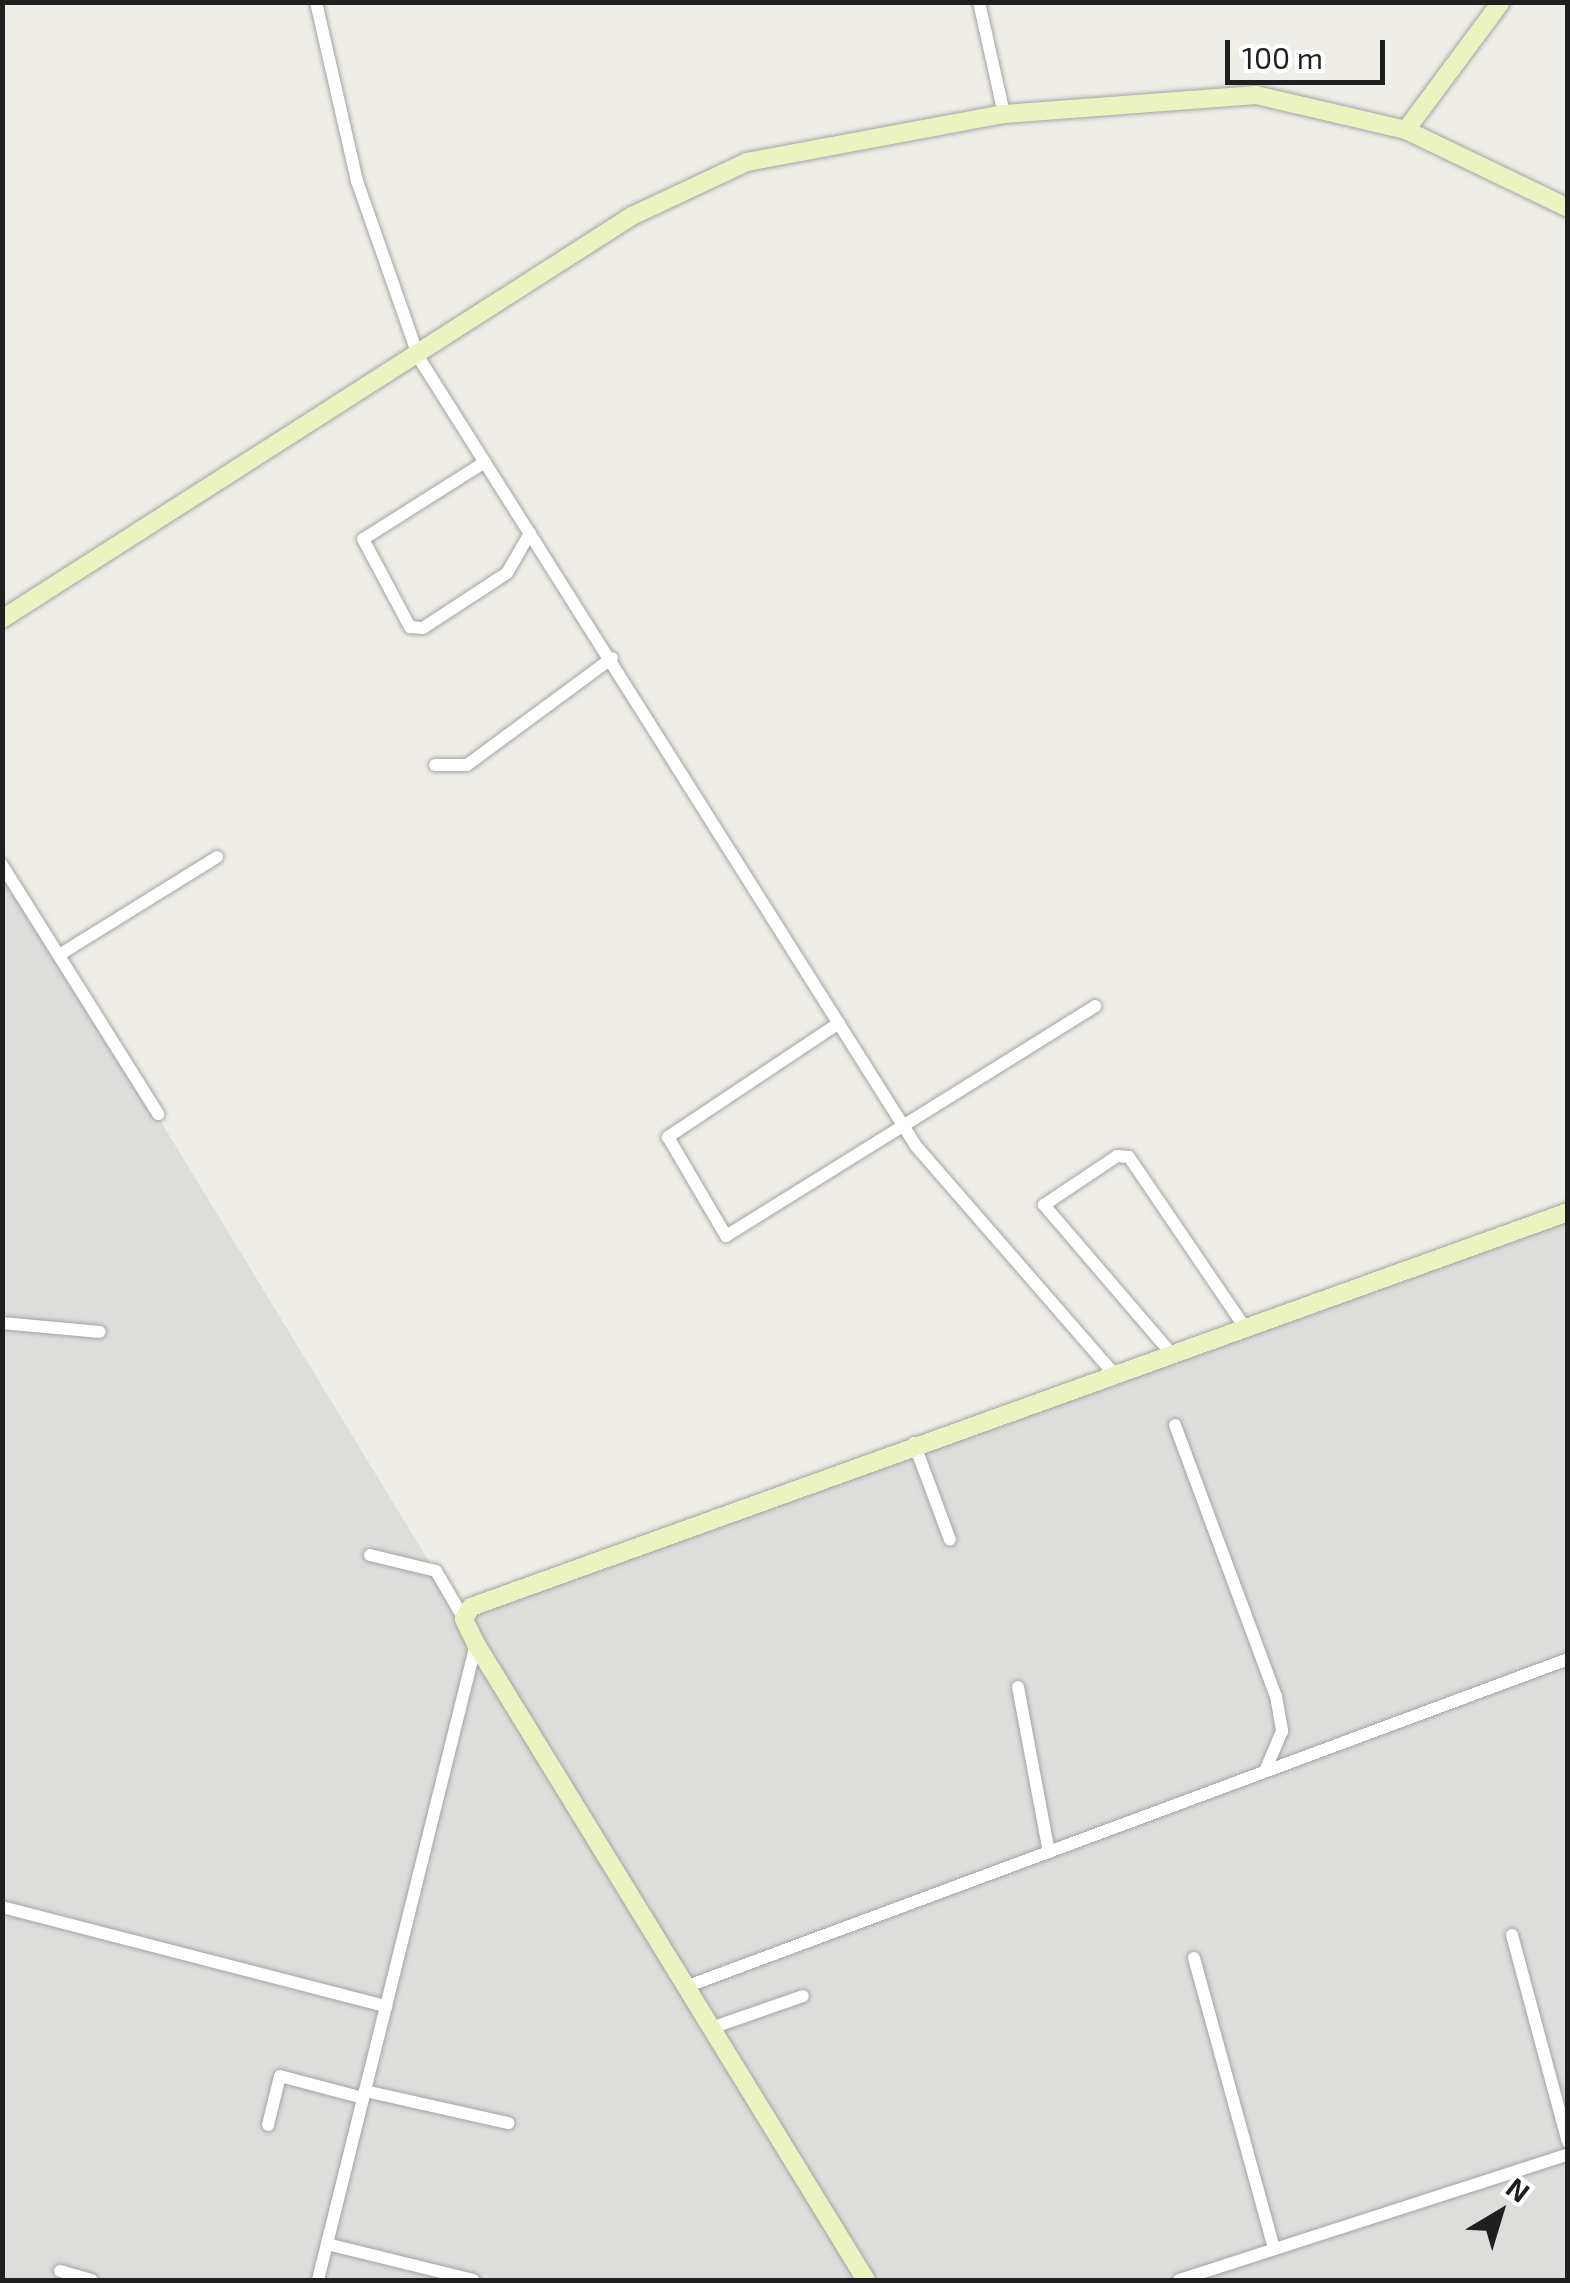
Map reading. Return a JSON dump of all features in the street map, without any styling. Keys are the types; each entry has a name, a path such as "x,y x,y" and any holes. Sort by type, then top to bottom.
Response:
{"street":[{"path":"316,2 357,180 418,358 612,658 905,1130 958,1203 1112,1373"},
{"path":"979,2 1004,114"},
{"path":"1406,130 1500,2"},
{"path":"2,619 293,428 418,358 689,184 747,162 1004,114 1256,95 1406,130 1568,208"},
{"path":"485,462 363,539 410,628 424,628 506,572 530,532"},
{"path":"436,765 467,765 612,658"},
{"path":"59,954 217,857"},
{"path":"2,865 158,1114"},
{"path":"838,1023 668,1138 718,1227 738,1237 1096,1006"},
{"path":"1170,1352 1044,1205 1118,1156 1129,1157 1244,1326"},
{"path":"464,1619 486,1597 1568,1212"},
{"path":"2,1323 100,1332"},
{"path":"1175,1425 1276,1696 1282,1731 1265,1771"},
{"path":"914,1443 950,1540"},
{"path":"370,1556 436,1571 476,1644 866,2280"},
{"path":"318,2280 476,1644"},
{"path":"688,1986 1568,1658"},
{"path":"1018,1687 1049,1852"},
{"path":"2,1907 386,2006"},
{"path":"1512,1935 1568,2142"},
{"path":"1194,1958 1274,2249"},
{"path":"714,2027 803,1996"},
{"path":"268,2125 278,2077 508,2124"},
{"path":"1179,2280 1568,2154"},
{"path":"327,2244 474,2280"},
{"path":"60,2272 92,2280"}],"shaded area":[{"path":"2,861 464,1619 1567,1222 1567,2280 3,2280"}]}
